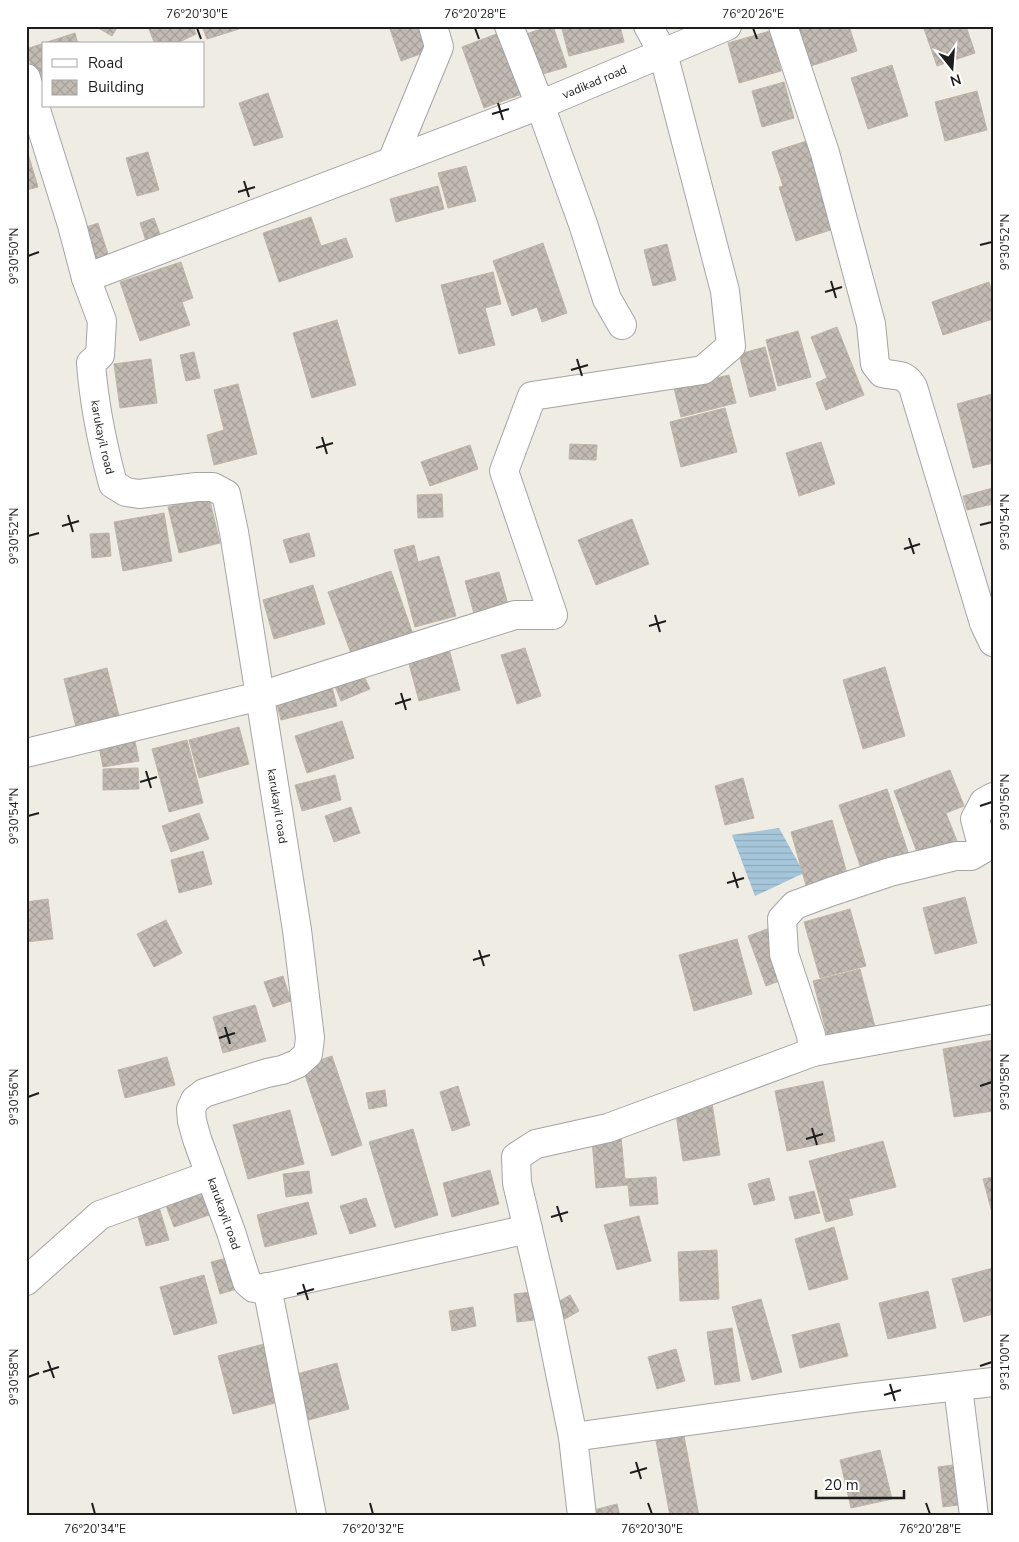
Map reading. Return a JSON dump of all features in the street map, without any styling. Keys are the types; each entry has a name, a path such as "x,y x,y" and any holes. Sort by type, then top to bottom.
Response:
{"street":[{"path":"392,161 439,48 433,26"},
{"path":"508,26 540,105 584,224 607,299 622,325"},
{"path":"26,754 260,696 514,615 553,615 504,471 532,396 703,370 731,346 725,291 663,53 648,26"},
{"name":"vadikad road","path":"86,278 540,105 727,26"},
{"path":"783,26 826,153 871,324 875,364 882,373 902,375 907,378 913,387 984,623 993,642"},
{"name":"karukayil road","path":"26,78 72,225 86,278 102,320 100,355 91,363 94,403 105,455 114,484 126,492 139,494 212,486 226,494 234,532 296,930 310,1038 308,1054 297,1064 204,1093 195,1100 192,1109 192,1121 247,1282 254,1288 267,1287"},
{"path":"813,1052 811,1035 784,954 782,919 794,905 890,872 956,856 971,856 983,849 975,819 984,802 993,797"},
{"path":"582,1516 573,1437 548,1314 516,1183 516,1157 536,1144 608,1128 813,1052 993,1019"},
{"path":"26,1281 100,1216 210,1175"},
{"path":"312,1516 267,1287 528,1229"},
{"path":"573,1437 855,1398 958,1388 993,1382"},
{"path":"958,1388 974,1516"}],"water":[{"path":"779,828 804,873 755,896 732,835"}],"building":[{"path":"95,26 118,26 112,36"},
{"path":"193,26 196,34 179,42 154,42 148,27"},
{"path":"202,26 238,26 239,29 207,39"},
{"path":"389,26 426,26 434,49 401,61"},
{"path":"553,26 567,67 539,75 526,34"},
{"path":"572,26 620,26 624,42 569,56 562,29"},
{"path":"798,26 849,26 857,51 811,66"},
{"path":"923,26 966,26 975,53 937,66"},
{"path":"770,31 781,71 739,83 728,43"},
{"path":"75,33 77,42 47,42"},
{"path":"499,33 522,94 484,108 462,47"},
{"path":"42,44 42,86 38,87 26,49"},
{"path":"892,65 908,116 868,129 851,78"},
{"path":"784,82 794,118 762,127 752,91"},
{"path":"977,91 987,130 945,141 935,102"},
{"path":"268,93 283,137 254,146 239,103"},
{"path":"813,139 837,228 796,241 779,187 783,186 772,152"},
{"path":"26,147 38,187 26,190"},
{"path":"148,152 159,190 137,196 126,158"},
{"path":"466,166 476,201 448,208 438,173"},
{"path":"438,186 444,209 396,222 390,199"},
{"path":"311,217 321,246 346,238 353,257 279,282 263,233"},
{"path":"154,218 164,245 149,250 140,223"},
{"path":"98,223 109,257 92,263 81,229"},
{"path":"543,243 567,313 542,322 537,307 512,316 493,261"},
{"path":"667,244 676,280 653,286 644,250"},
{"path":"181,262 193,298 182,302 190,325 140,341 120,282"},
{"path":"493,272 501,304 485,308 495,345 459,354 441,285"},
{"path":"989,282 993,294 993,319 943,335 932,302"},
{"path":"337,320 356,385 312,398 293,333"},
{"path":"837,327 864,395 826,410 816,383 827,378 811,337"},
{"path":"798,331 811,377 778,386 766,340"},
{"path":"765,347 776,390 750,397 739,354"},
{"path":"194,352 200,378 186,381 180,355"},
{"path":"151,359 157,403 120,408 114,364"},
{"path":"729,375 736,403 681,417 674,388"},
{"path":"238,384 257,454 214,465 207,435 224,430 214,390"},
{"path":"992,394 993,463 973,468 957,404"},
{"path":"725,408 737,452 681,467 670,422"},
{"path":"821,442 835,484 799,496 786,453"},
{"path":"570,444 597,445 596,460 569,459"},
{"path":"470,445 478,469 430,486 421,462"},
{"path":"993,488 993,504 967,510 963,496"},
{"path":"442,494 443,517 418,518 417,495"},
{"path":"209,497 220,543 179,553 168,507"},
{"path":"164,513 172,561 123,571 114,522"},
{"path":"632,519 649,564 596,585 578,540"},
{"path":"109,533 111,556 92,558 90,534"},
{"path":"309,533 315,556 290,563 283,540"},
{"path":"414,545 418,562 439,556 456,616 415,627 394,550"},
{"path":"391,571 415,640 354,661 328,592"},
{"path":"499,572 509,608 475,617 465,581"},
{"path":"313,585 325,624 274,639 263,600"},
{"path":"525,648 541,696 517,704 501,655"},
{"path":"449,649 460,690 419,701 408,660"},
{"path":"885,667 905,736 863,749 843,680"},
{"path":"107,668 122,728 93,735 90,723 76,727 64,679"},
{"path":"363,674 370,689 341,701 335,686"},
{"path":"331,683 337,706 281,720 275,697"},
{"path":"342,721 354,758 307,773 295,736"},
{"path":"239,727 249,764 199,778 189,740"},
{"path":"187,740 203,803 169,812 152,749"},
{"path":"135,741 139,761 103,767 99,747"},
{"path":"138,768 139,789 103,790 103,769"},
{"path":"950,770 964,806 946,813 957,841 918,855 894,791"},
{"path":"335,775 341,800 302,811 295,785"},
{"path":"743,778 754,818 725,825 715,786"},
{"path":"887,789 910,858 863,874 839,805"},
{"path":"351,807 360,833 334,842 325,816"},
{"path":"199,813 209,839 171,852 162,826"},
{"path":"832,820 848,877 807,889 791,832"},
{"path":"203,851 212,884 179,893 171,860"},
{"path":"965,897 977,943 935,954 923,908"},
{"path":"48,899 53,939 26,942 26,902"},
{"path":"850,909 866,966 820,978 804,922"},
{"path":"166,920 182,953 154,967 137,934"},
{"path":"770,928 787,978 766,986 748,936"},
{"path":"737,939 752,994 694,1011 679,955"},
{"path":"860,969 876,1031 829,1042 813,981"},
{"path":"283,976 291,1001 273,1007 264,982"},
{"path":"255,1005 266,1041 223,1053 213,1017"},
{"path":"993,1040 993,1111 954,1117 943,1049"},
{"path":"332,1056 362,1145 332,1156 302,1066"},
{"path":"167,1057 175,1085 125,1098 118,1070"},
{"path":"823,1081 835,1141 787,1151 775,1091"},
{"path":"458,1086 470,1125 452,1131 440,1092"},
{"path":"385,1090 387,1106 369,1109 366,1093"},
{"path":"712,1103 720,1155 683,1161 675,1108"},
{"path":"290,1110 304,1164 248,1179 233,1125"},
{"path":"413,1129 438,1215 395,1228 369,1142"},
{"path":"621,1137 625,1179 656,1177 658,1204 630,1206 628,1185 596,1188 592,1140"},
{"path":"883,1141 896,1187 849,1199 853,1215 826,1222 809,1161"},
{"path":"490,1170 499,1204 452,1217 443,1183"},
{"path":"309,1171 312,1193 286,1197 283,1174"},
{"path":"993,1177 993,1216 983,1179"},
{"path":"769,1178 775,1200 754,1205 748,1184"},
{"path":"206,1188 215,1213 174,1227 165,1203"},
{"path":"814,1191 820,1213 795,1219 789,1197"},
{"path":"366,1198 376,1226 350,1234 340,1206"},
{"path":"308,1202 317,1234 265,1247 257,1215"},
{"path":"159,1207 169,1240 146,1246 137,1213"},
{"path":"639,1216 651,1261 617,1270 604,1225"},
{"path":"834,1227 848,1279 809,1290 795,1239"},
{"path":"717,1250 719,1299 680,1301 678,1252"},
{"path":"231,1257 240,1288 220,1294 211,1262"},
{"path":"993,1268 993,1314 964,1322 952,1279"},
{"path":"204,1275 217,1323 174,1335 160,1287"},
{"path":"928,1291 936,1328 888,1339 879,1303"},
{"path":"531,1292 534,1320 517,1322 514,1294"},
{"path":"570,1295 579,1311 565,1319 556,1303"},
{"path":"761,1299 782,1372 752,1380 732,1307"},
{"path":"473,1307 476,1326 452,1331 449,1311"},
{"path":"839,1323 848,1356 800,1368 792,1335"},
{"path":"732,1328 740,1381 715,1385 707,1332"},
{"path":"264,1344 279,1402 233,1414 218,1356"},
{"path":"676,1349 685,1381 657,1389 648,1357"},
{"path":"337,1363 349,1409 305,1421 293,1375"},
{"path":"682,1425 699,1516 670,1516 654,1430"},
{"path":"880,1450 892,1499 851,1508 840,1460"},
{"path":"953,1465 958,1505 943,1507 938,1467"},
{"path":"617,1504 620,1516 591,1516 590,1511"}]}
